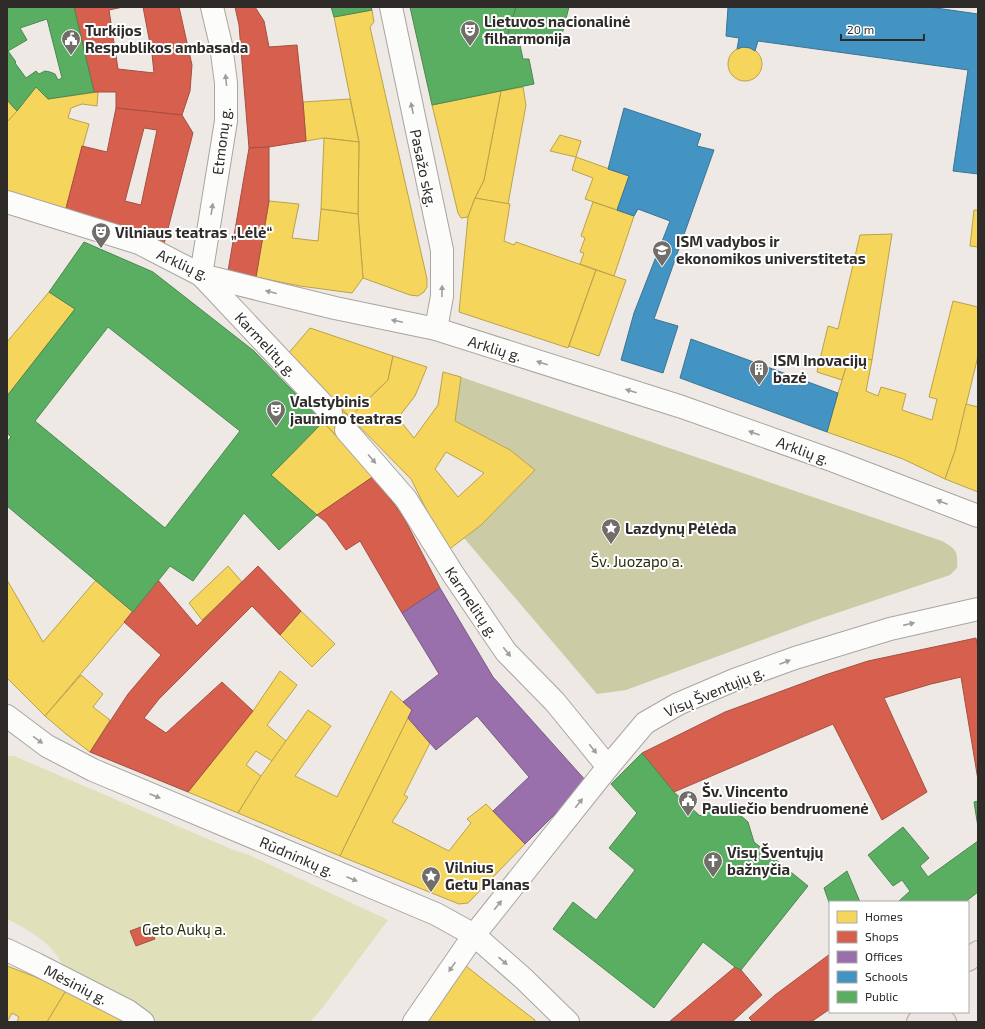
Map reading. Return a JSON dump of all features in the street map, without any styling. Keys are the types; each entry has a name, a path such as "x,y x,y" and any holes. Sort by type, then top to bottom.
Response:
{"main road":[{"path":"969,959 978,952"},
{"path":"918,1022 925,1013"},
{"path":"937,1013 945,1022"}],"street":[{"name":"Etmonų g.","path":"201,275 226,121 226,83 221,45 212,7"},
{"name":"Pasažo skg.","path":"391,7 442,250 442,296 436,329"},
{"name":"Arklių g.","path":"7,202 139,244 201,275 335,308 436,329 682,407 834,461 978,516"},
{"name":"Karmelitų g.","path":"201,275 331,413"},
{"name":"Karmelitų g.","path":"346,430 406,499 452,574 506,652 555,702 608,767"},
{"name":"Visų Šventųjų g.","path":"414,1022 474,935 645,723 678,704 734,680 796,658 890,629 978,609"},
{"name":"Rūdninkų g.","path":"8,718 47,746 93,770 436,914 474,935 524,979 568,1022"},
{"name":"Mėsinių g.","path":"7,950 128,1011 143,1022"}],"green space":[{"name":"Šv. Juozapo a.","path":"461,377 942,541 956,552 957,568 950,575 819,619 626,690 597,694 464,538 481,525 535,470 510,450 455,421"},
{"name":"Geto Aukų a.","path":"7,756 14,756 236,851 249,855 388,920 320,1011 310,1022 158,1022 64,967 53,950 40,938 7,919"}],"building: Homes":[{"path":"372,10 374,22 370,27 427,279 427,287 424,292 418,296 410,295 363,278 358,214 359,142 334,17"},
{"path":"745,47 751,48 757,52 761,58 761,70 757,76 751,80 745,81 739,80 733,76 729,70 728,64 729,58 733,52 739,48"},
{"path":"36,87 48,99 98,92 97,106 82,104 71,108 68,118 89,124 65,212 7,195 7,122"},
{"path":"523,87 526,105 508,204 475,198 484,180 501,91"},
{"path":"501,91 484,180 468,217 461,218 458,213 432,105"},
{"path":"350,99 359,142 324,138 306,141 303,102"},
{"path":"7,100 17,111 7,122"},
{"path":"560,135 581,141 576,157 550,151"},
{"path":"324,138 359,142 358,214 321,209"},
{"path":"576,157 629,176 617,210 585,199 593,178 572,170"},
{"path":"475,198 510,204 504,241 514,245 516,242 596,270 568,348 459,312 468,217"},
{"path":"269,201 299,204 292,238 318,241 321,209 358,214 363,278 352,293 300,286 256,277"},
{"path":"593,202 634,216 614,276 580,264 584,253 580,252 585,238 581,236"},
{"path":"974,210 978,210 978,247 970,246"},
{"path":"892,234 872,360 850,355 842,380 817,372 828,326 838,329 860,235"},
{"path":"596,270 626,280 599,356 569,346"},
{"path":"49,292 75,309 7,396 7,342"},
{"path":"953,301 978,307 978,356 955,451 945,479 903,459 827,432 850,355 872,360 866,391 878,396 881,387 906,394 902,410 932,420 937,399 929,397"},
{"path":"310,328 393,356 388,380 350,417 287,355"},
{"path":"393,356 427,367 415,396 398,418 414,438 438,405 443,372 461,377 455,421 510,450 535,470 481,525 447,551 411,479 350,417 388,380","holes":["446,452 484,473 458,497 435,469"]},
{"path":"966,404 978,407 978,492 945,479 955,451"},
{"path":"338,407 354,421 338,437 323,422"},
{"path":"323,422 374,476 317,515 271,475"},
{"path":"228,566 242,582 202,620 189,603"},
{"path":"7,580 43,642 96,580 133,612 45,716 7,678"},
{"path":"301,611 335,644 312,667 280,635"},
{"path":"280,671 297,685 267,725 286,741 272,761 256,751 246,765 261,776 238,813 188,792 253,711"},
{"path":"81,675 103,694 93,707 110,720 90,752 45,716"},
{"path":"391,691 412,710 340,856 238,813 261,776 308,710 331,726 295,776 337,797"},
{"path":"408,718 430,743 404,795 408,797 392,822 449,851 471,823 467,819 486,804 525,844 468,903 459,904 340,856"},
{"path":"7,966 67,989 47,1022 17,1022 19,1017 12,1013 7,1022"},
{"path":"466,966 535,1020 534,1022 427,1022"},
{"path":"67,989 128,1022 47,1022"}],"building: Shops":[{"path":"74,7 123,7 109,10 118,69 154,73 143,7 179,7 192,65 190,91 182,115 116,108 116,92 94,92"},
{"path":"235,7 255,7 264,21 269,47 297,45 306,141 269,147 249,148 239,25"},
{"path":"116,108 182,115 193,133 164,244 65,212 82,146 107,152","holes":["144,128 157,130 141,205 125,201"]},
{"path":"269,147 269,201 256,277 228,271 249,148"},
{"path":"374,476 404,518 440,588 402,613 360,541 346,550 326,522 317,515"},
{"path":"258,566 301,611 280,635 252,606 159,699 144,718 166,733 222,682 253,711 188,792 90,752 128,694 161,655 124,622 158,580 197,626"},
{"path":"976,638 978,650 978,780 961,677 884,698 927,792 882,820 833,724 674,792 642,753 725,712 825,675 868,661"},
{"path":"149,924 155,939 136,946 130,931"},
{"path":"829,955 829,1010 811,1022 753,1022 749,1018 775,995"},
{"path":"735,967 741,970 762,995 732,1022 669,1022"}],"building: Offices":[{"path":"440,588 493,677 587,782 525,844 493,811 529,777 477,716 436,750 408,718 412,710 403,702 439,674 402,613"}],"building: Schools":[{"path":"728,7 929,7 978,14 978,174 953,171 968,70 758,41 755,51 750,48 743,47 737,49 739,38 726,36"},
{"name":"ISM vadybos ir ekonomikos universtitetas","path":"624,108 701,134 697,146 714,150 654,319 678,326 663,373 621,360 634,313 670,221 638,209 634,216 617,210 629,176 608,169"},
{"name":"ISM Inovacijų bazė","path":"691,339 838,393 827,432 680,378"}],"building: Public":[{"name":"Turkijos Respublikos ambasada","path":"7,7 74,7 94,92 48,99 36,87 17,111 7,100","holes":["47,19 62,78 58,80 55,74 45,71 39,74 36,71 26,78 8,51 27,40 20,28"]},
{"path":"331,7 371,7 372,10 334,17"},
{"name":"Lietuvos nacionalinė filharmonija","path":"410,7 516,7 508,34 518,36 523,59 529,59 534,84 432,105"},
{"path":"516,7 569,7 559,46 508,34"},
{"name":"Valstybinis jaunimo teatras","path":"84,242 153,272 254,351 323,422 271,475 317,515 279,550 244,513 193,581 170,566 133,612 7,506 7,442 11,437 7,433 7,396 75,309 49,292","holes":["108,327 240,431 165,528 35,421"]},
{"name":"Visų Šventųjų bažnyčia","path":"642,753 674,792 700,816 710,805 730,806 748,822 754,842 808,886 741,970 703,942 654,1008 553,929 573,902 596,920 635,870 609,848 637,813 611,784"},
{"path":"978,801 978,827 974,802"},
{"path":"903,827 929,858 920,866 928,877 978,841 978,892 966,901 899,901 910,891 902,880 893,886 868,855"},
{"path":"847,871 860,901 829,902 824,888"}],"place":[{"name":"Lietuvos nacionalinė filharmonija","path":"470,47"},
{"name":"Turkijos Respublikos ambasada","path":"71,56"},
{"name":"Vilniaus teatras „Lėlė“","path":"101,249"},
{"name":"ISM vadybos ir ekonomikos universtitetas","path":"662,267"},
{"name":"ISM Inovacijų bazė","path":"759,386"},
{"name":"Valstybinis jaunimo teatras","path":"276,427"},
{"name":"Lazdynų Pėlėda","path":"611,545"},
{"name":"Šv. Vincento Pauliečio bendruomenė","path":"688,817"},
{"name":"Visų Šventųjų bažnyčia","path":"713,878"},
{"name":"Vilnius Getu Planas","path":"431,893"}]}
